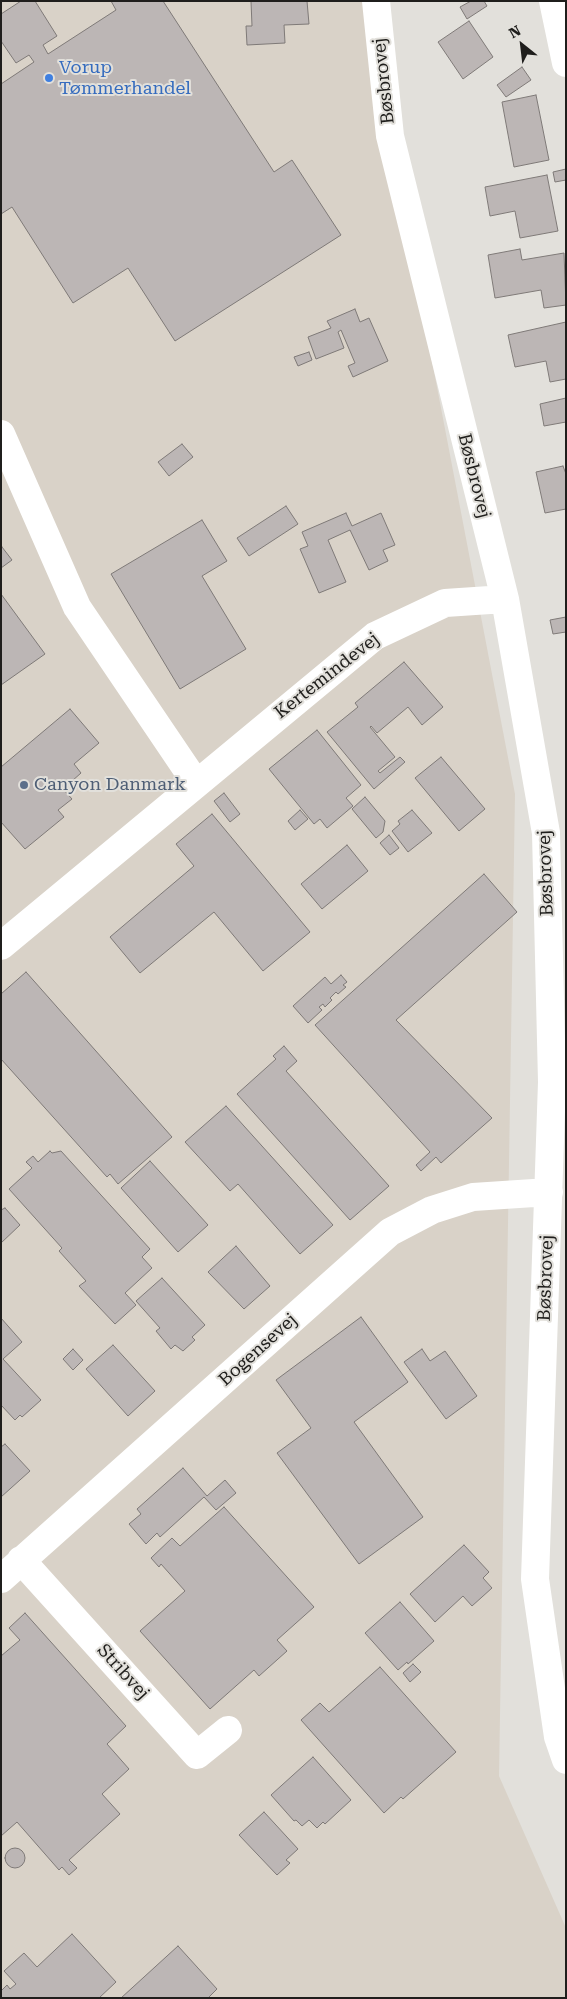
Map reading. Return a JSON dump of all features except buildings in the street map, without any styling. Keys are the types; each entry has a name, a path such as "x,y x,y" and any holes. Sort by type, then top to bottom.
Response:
{"street":[{"name":"Bøsbrovej","path":"376,1 390,136 505,599 546,833 559,1082 550,1192 534,1579 558,1737 566,1760"},
{"path":"553,1 566,62"},
{"path":"1,434 77,607 196,783"},
{"name":"Kertemindevej","path":"1,946 375,636 445,603 505,599"},
{"name":"Bogensevej","path":"1,1579 390,1232 432,1210 473,1197 550,1192"},
{"name":"Stribvej","path":"21,1560 197,1755 228,1730"}],"shaded area":[{"path":"1,1 363,1 515,794 499,1776 566,1928 566,1998 1,1998"}],"place":[{"name":"Vorup Tømmerhandel","path":"49,78"},
{"name":"Canyon Danmark","path":"24,785"}]}
